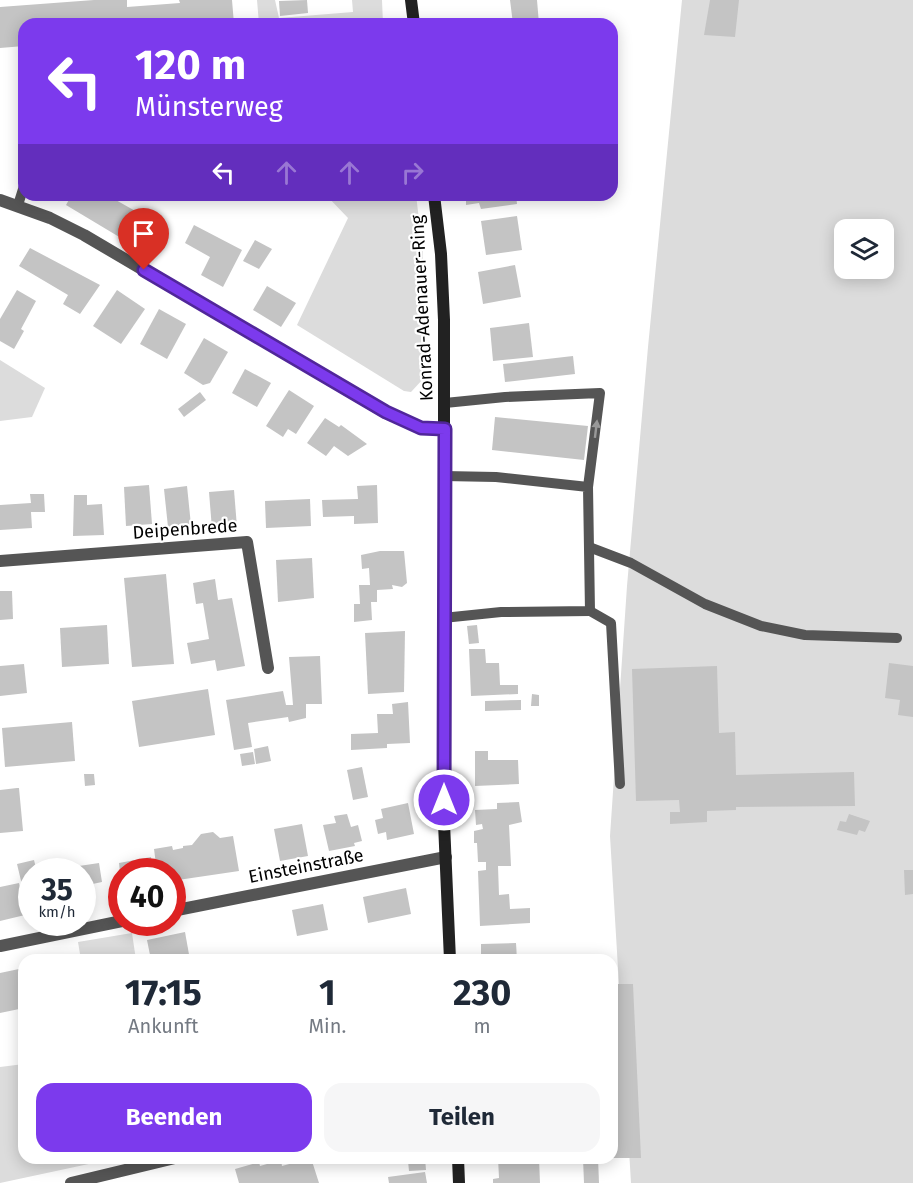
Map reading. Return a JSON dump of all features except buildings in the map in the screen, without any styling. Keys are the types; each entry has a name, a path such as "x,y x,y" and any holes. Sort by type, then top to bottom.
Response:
{"street":[{"path":"411,0 413,18"},
{"path":"0,200 18,205 84,235 386,412 421,428 445,429"},
{"name":"Konrad-Adenauer-Ring","path":"435,201 443,287 445,403 443,618 446,857 450,954"},
{"name":"Deipenbrede","path":"0,561 247,542 268,668"},
{"name":"Einsteinstraße","path":"186,908 446,857"},
{"path":"0,946 108,924"},
{"path":"71,1183 150,1164"},
{"path":"458,1164 459,1183"}],"lane":[{"path":"18,205 19,201"},
{"path":"445,403 505,397 600,393 588,487 590,611"},
{"path":"444,477 506,477 588,487"},
{"path":"589,547 631,563 705,604 761,626 805,635 897,638"},
{"path":"443,618 501,612 590,611 610,623 620,784"}],"shaded area":[{"path":"257,0 275,0 279,18 258,18"},
{"path":"352,0 382,0 383,18 279,18 353,12"},
{"path":"682,0 913,0 913,1183 631,1183 610,836 627,586"},
{"path":"332,201 417,201 423,252 423,379 411,392 404,391 297,325 348,218"},
{"path":"0,360 45,388 32,417 0,421"},
{"path":"114,936 132,936 135,954 80,954 78,942"},
{"path":"18,1065 18,1164 89,1164 0,1183 0,1067"}],"route":[{"path":"144,270 386,412 421,428 445,429 444,800"}]}
